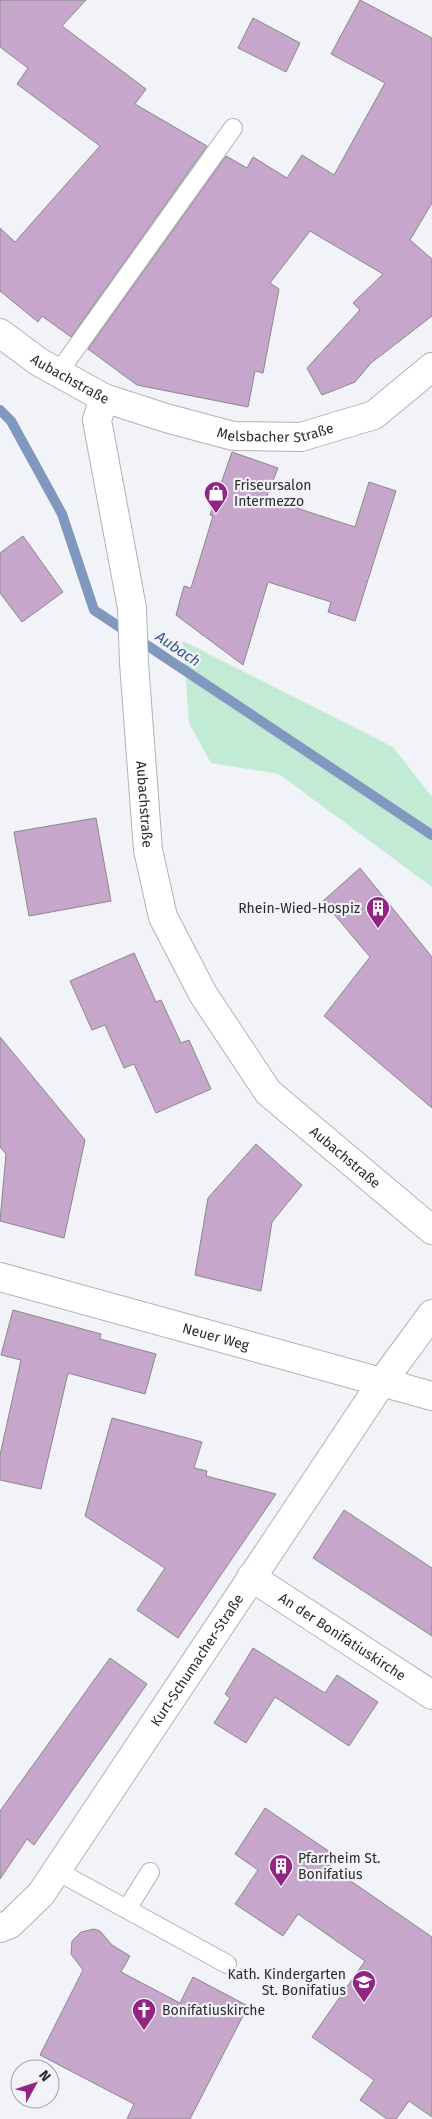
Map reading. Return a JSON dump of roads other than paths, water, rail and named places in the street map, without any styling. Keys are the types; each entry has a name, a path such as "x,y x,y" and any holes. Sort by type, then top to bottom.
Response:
{"street":[{"name":"Aubachstraße","path":"0,333 58,373 104,398 96,420 132,608 134,663 148,850 163,917 203,994 268,1092 428,1221"},
{"name":"Melsbacher Straße","path":"104,398 166,418 233,436 301,437 374,415 432,367"},
{"name":"Neuer Weg","path":"0,1277 432,1396"},
{"path":"382,1382 432,1314"},
{"name":"Kurt-Schumacher-Straße","path":"0,1928 10,1924 42,1894 382,1382"},
{"name":"An der Bonifatiuskirche","path":"251,1577 432,1695"}],"lane":[{"path":"58,373 233,128"},
{"path":"57,1871 227,1964"},
{"path":"127,1909 150,1872"}],"waterway":[{"name":"Aubach","path":"0,410 11,421 62,514 94,610 432,835"}],"place":[{"name":"Friseursalon Intermezzo","path":"216,514"},
{"name":"Rhein-Wied-Hospiz","path":"378,929"},
{"name":"Pfarrheim St. Bonifatius","path":"281,1887"},
{"name":"Kath. Kindergarten St. Bonifatius","path":"364,2003"},
{"name":"Bonifatiuskirche","path":"144,2031"}]}
